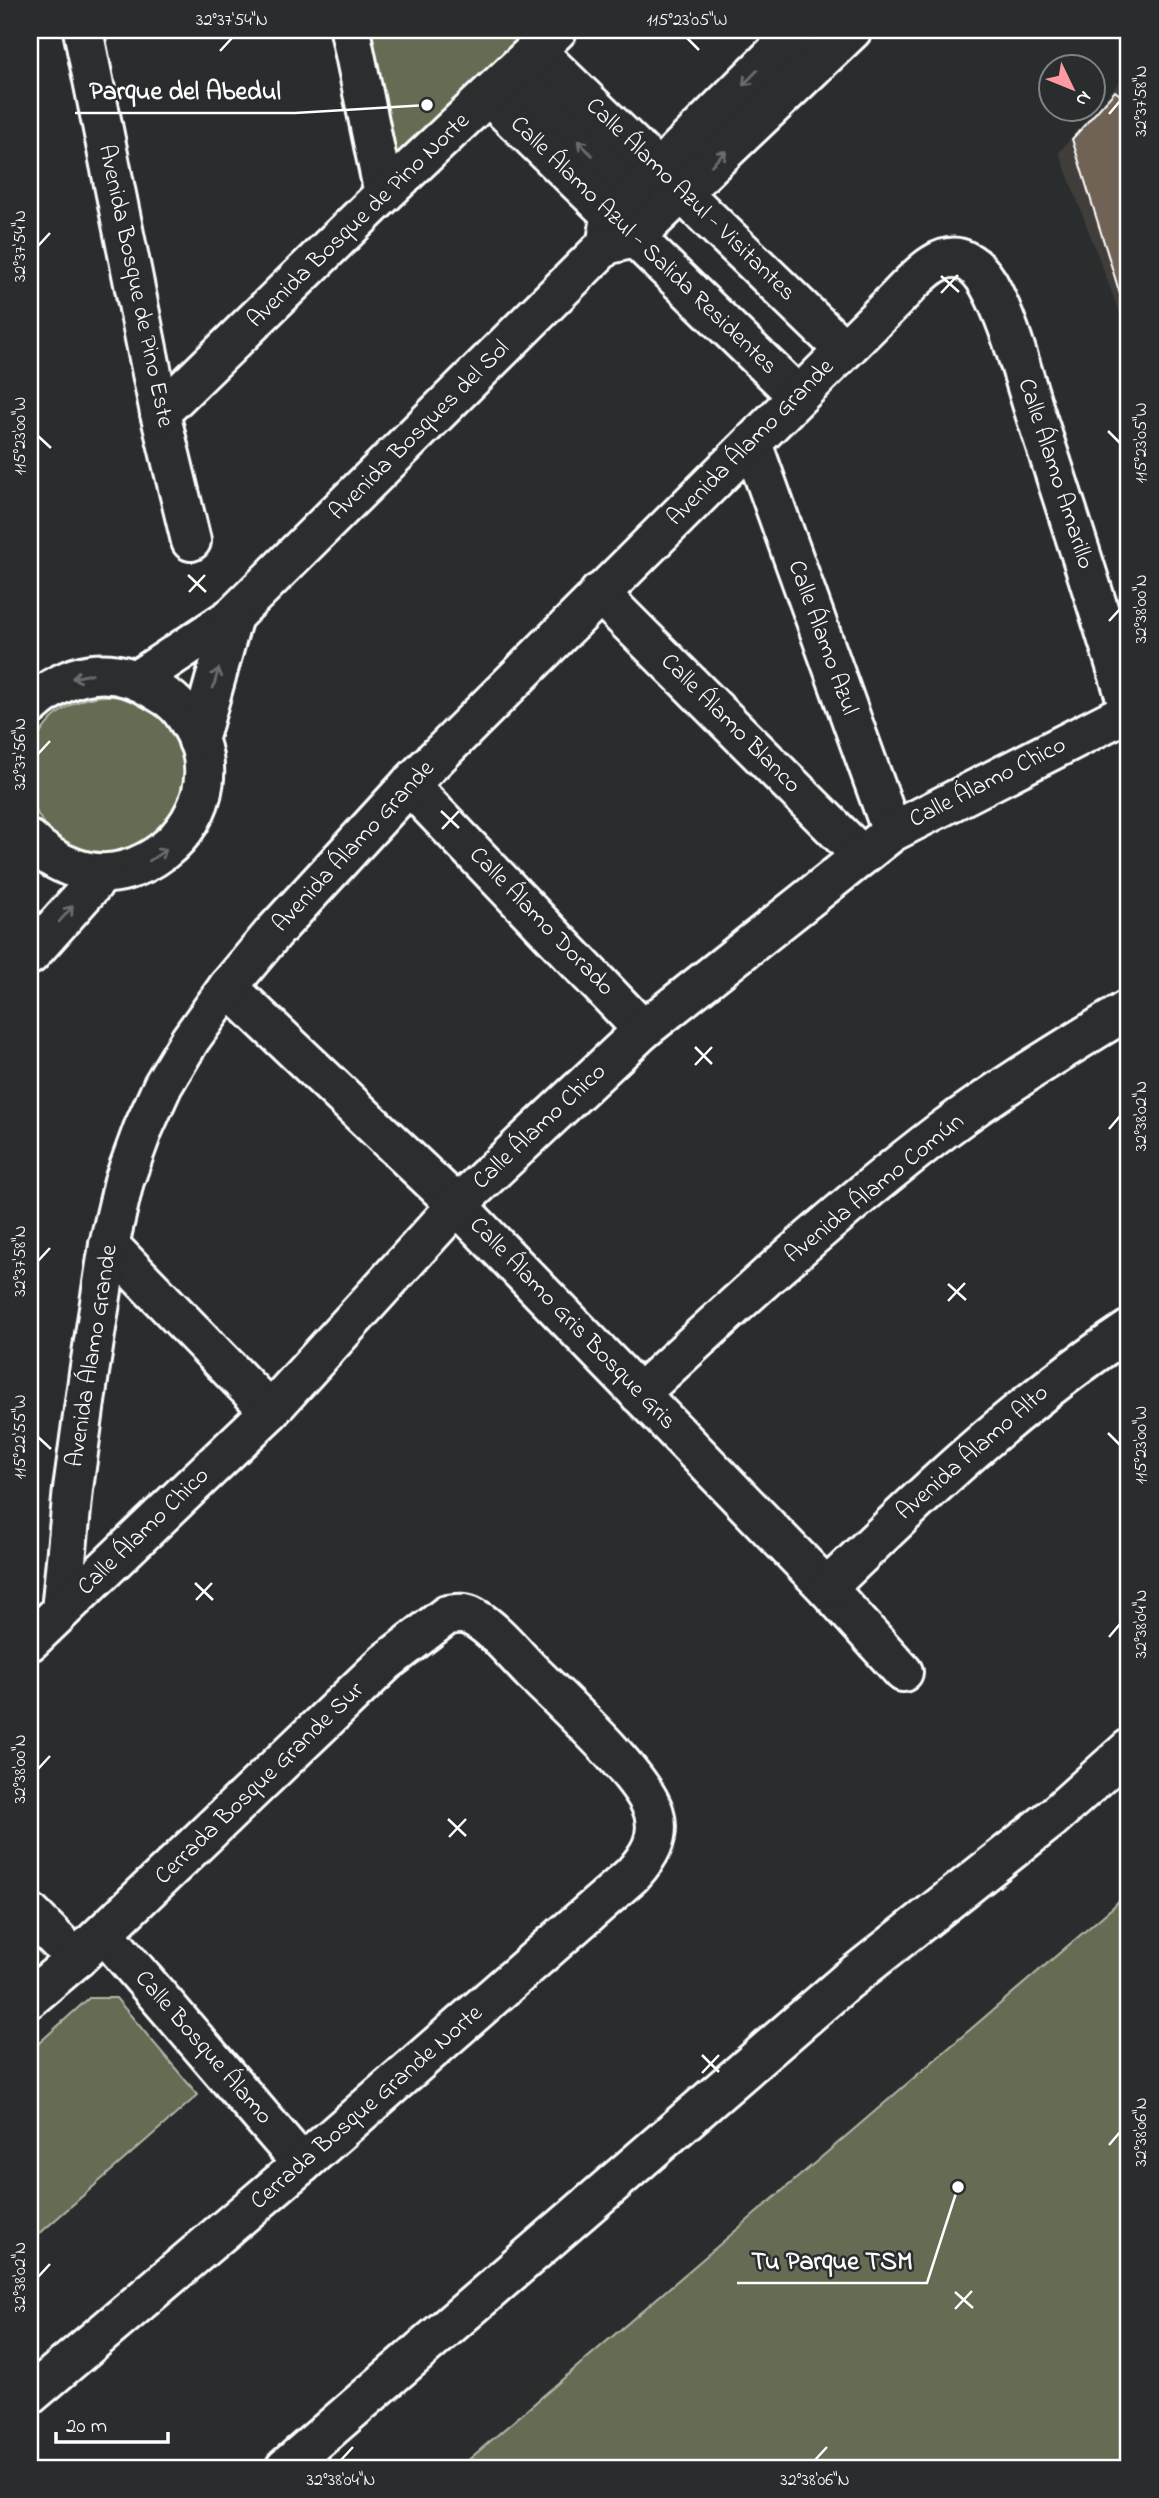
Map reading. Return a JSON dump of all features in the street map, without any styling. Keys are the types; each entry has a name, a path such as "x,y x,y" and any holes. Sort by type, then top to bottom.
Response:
{"street":[{"name":"Avenida Bosque de Pino Este","path":"83,30 160,413 191,541"},
{"path":"350,30 384,194"},
{"name":"Avenida Bosques del Sol","path":"138,679 233,616 638,210 798,30"},
{"name":"Avenida Bosques del Sol","path":"638,210 852,30"},
{"name":"Avenida Bosque de Pino Norte","path":"160,413 384,194 524,63"},
{"name":"Calle Álamo Azul - Visitantes","path":"524,63 638,210 844,350"},
{"name":"Calle Álamo Azul - Salida Residentes","path":"524,63 638,210 798,396"},
{"name":"Avenida Álamo Grande","path":"61,1611 80,1438 109,1245 124,1181 163,1084 190,1040 228,987 274,932 409,785 598,593 925,270 944,259 955,257"},
{"name":"Calle Álamo Amarillo","path":"955,257 967,261 987,281 1004,321 1076,535 1129,709"},
{"name":"Calle Álamo Azul","path":"752,443 892,832"},
{"name":"Calle Álamo Blanco","path":"598,593 862,855"},
{"name":"Avenida Bosques del Sol","path":"198,741 233,616"},
{"path":"30,706 45,691 67,680 90,674 114,673 138,679 175,703 198,741 203,762 199,804 190,823 177,840 152,860 123,871 102,874 72,869 45,855 30,840"},
{"name":"Calle Álamo Chico","path":"30,1642 270,1410 457,1205 643,1030 892,832 1129,709"},
{"name":"Calle Álamo Dorado","path":"409,785 643,1030"},
{"path":"30,955 102,874"},
{"name":"Calle Álamo Gris Bosque Gris","path":"228,987 457,1205 827,1588 903,1672"},
{"name":"Avenida Álamo Común","path":"639,1394 794,1254 943,1130 1004,1087 1129,1009"},
{"path":"109,1245 270,1410"},
{"name":"Avenida Álamo Alto","path":"827,1588 915,1502 980,1444 1084,1360 1129,1330"},
{"name":"Cerrada Bosque Grande Sur","path":"30,1998 104,1933 386,1662 446,1615 459,1613 471,1616 500,1640 595,1735 646,1794"},
{"path":"285,2468 848,1980 1051,1819 1129,1749"},
{"name":"Cerrada Bosque Grande Norte","path":"32,2390 302,2164 632,1875 649,1856 656,1839 654,1814 646,1794"},
{"path":"30,1913 76,1959"},
{"name":"Calle Bosque Álamo","path":"104,1933 302,2164"}],"shaded area":[{"path":"1129,71 1129,338 1059,152 1085,122 1106,122 1106,98"}],"green space":[{"path":"365,30 547,30 398,180"},
{"path":"108,696 139,702 165,719 182,745 188,776 182,807 165,833 139,850 108,856 77,850 51,833 34,807 28,776 34,745 51,719 77,702"},
{"path":"1129,1890 1129,2468 459,2468 1113,1907"},
{"path":"89,1998 116,1998 198,2095 30,2242 30,2051"}],"building":[{"path":"1115,91 1129,102 1129,291 1120,294 1072,139 1087,122 1106,122 1106,101"}],"place":[{"name":"Parque del Abedul","path":"427,105"},
{"name":"Tu Parque TSM","path":"958,2187"}]}
